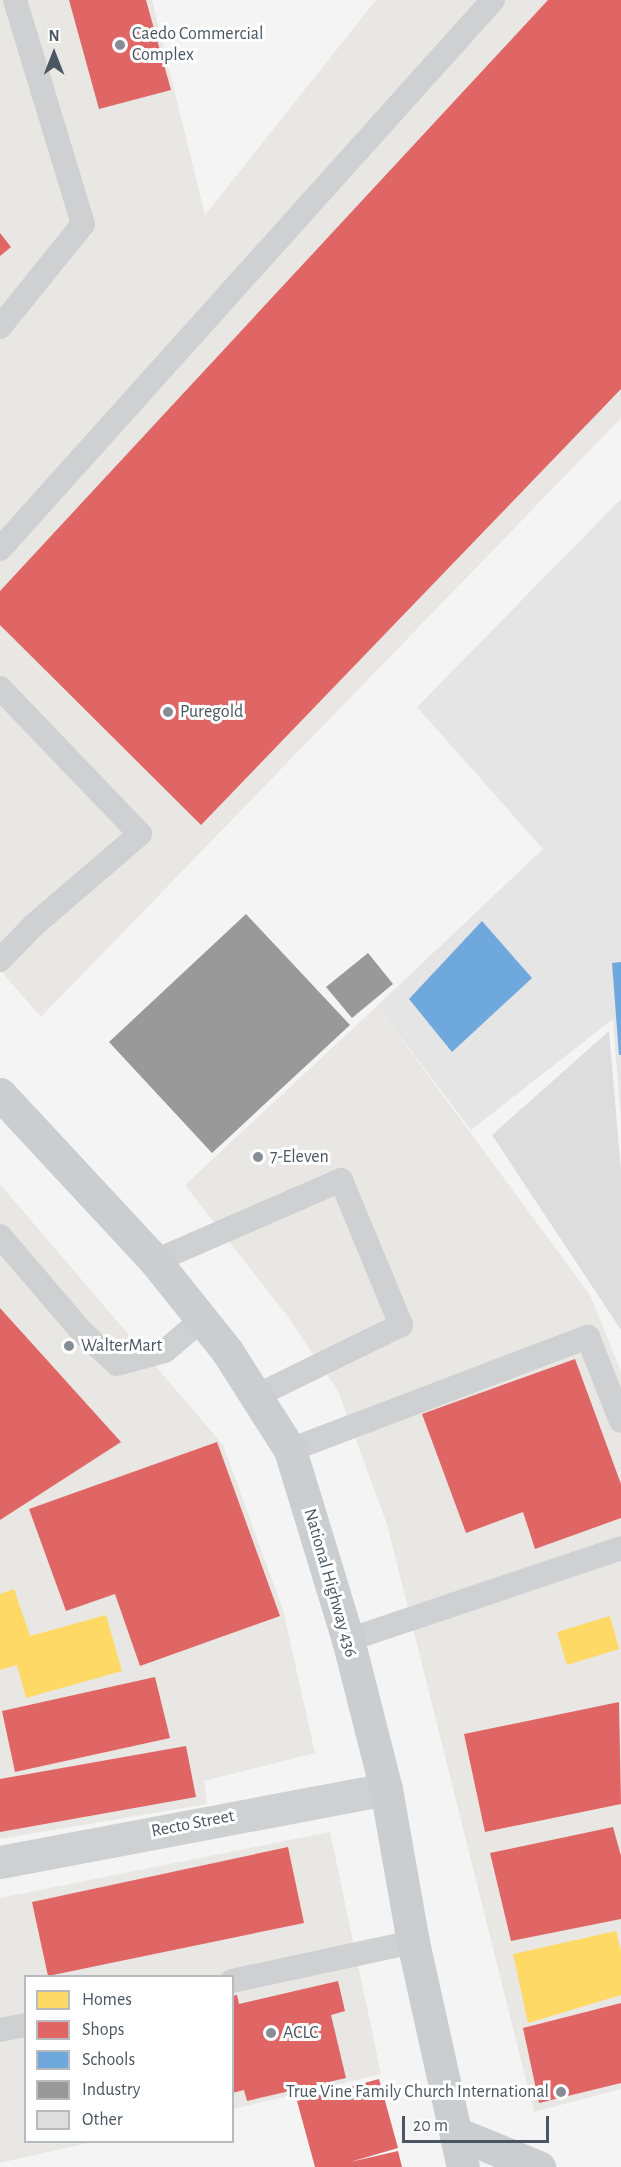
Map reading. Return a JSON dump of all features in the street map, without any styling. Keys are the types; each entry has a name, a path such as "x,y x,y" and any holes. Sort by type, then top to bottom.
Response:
{"main road":[{"name":"National Highway 436","path":"0,1094 155,1262 200,1321 227,1351 290,1450 348,1640 386,1789 413,1942 463,2167"},
{"path":"456,2133 539,2167"}],"street":[{"name":"Recto Street","path":"0,1862 386,1789"}],"lane":[{"path":"0,327 83,224 15,0"},
{"path":"0,549 494,0"},
{"path":"0,688 140,834 34,925 0,960"},
{"path":"155,1262 341,1180 401,1325 256,1396"},
{"path":"0,1236 82,1332 117,1364 165,1351 200,1321"},
{"path":"290,1450 588,1337 621,1421"},
{"path":"348,1640 621,1548"},
{"path":"234,1981 413,1942"},
{"path":"0,2030 24,2025"}],"shaded area":[{"name":"Puregold","path":"0,0 152,0 205,215 376,0 621,0 621,418 41,1017 0,970"},
{"path":"621,499 621,1122 613,1019 471,1130 377,1006 543,849 417,707"},
{"path":"377,1006 590,1295 621,1372 621,2089 534,2112 387,1524 338,1391 288,1317 185,1185"},
{"path":"0,1184 223,1445 283,1610 315,1753 204,1781 207,1804 0,1839"},
{"path":"330,1832 381,2074 234,2109 234,1975 24,1975 24,2143 88,2143 0,2163 0,1898"}],"building: Homes":[{"path":"14,1589 30,1636 106,1615 122,1671 26,1698 17,1665 0,1670 0,1594"},
{"path":"610,1616 619,1649 567,1665 557,1632"},
{"path":"616,1931 621,1951 621,1995 528,2023 513,1954"}],"building: Shops":[{"name":"Caedo Commercial Complex","path":"69,0 146,0 171,90 99,109"},
{"name":"Puregold","path":"548,0 621,0 621,389 201,825 0,625 0,591"},
{"path":"0,233 11,247 0,256"},
{"path":"0,1308 121,1442 0,1520"},
{"path":"575,1359 621,1484 621,1518 535,1549 523,1512 466,1533 422,1414"},
{"path":"217,1442 280,1616 140,1666 115,1594 66,1611 29,1509"},
{"path":"155,1677 170,1738 15,1772 2,1711"},
{"path":"619,1702 621,1804 485,1832 464,1734"},
{"path":"186,1746 196,1797 0,1832 0,1779"},
{"path":"613,1827 621,1856 621,1919 511,1941 490,1853"},
{"path":"288,1847 304,1923 48,1975 32,1902"},
{"path":"338,1981 345,2011 331,2015 346,2078 247,2101 244,2090 234,2092 234,1996 237,1995 239,2004"},
{"path":"621,2003 621,2083 539,2103 523,2028"},
{"path":"379,2079 398,2148 350,2162 398,2151 402,2167 315,2167 297,2101"}],"building: Schools":[{"path":"482,921 532,978 452,1052 409,999"},
{"path":"621,962 621,1055 619,1055 612,963"}],"building: Industry":[{"path":"246,914 350,1025 212,1153 109,1042"},
{"path":"368,953 393,984 352,1018 326,987"}],"building: Other":[{"path":"609,1031 621,1171 621,1330 492,1135"}],"place":[{"name":"Caedo Commercial Complex","path":"120,45"},
{"name":"Puregold","path":"168,712"},
{"name":"7-Eleven","path":"258,1157"},
{"name":"WalterMart","path":"69,1346"},
{"name":"ACLC","path":"271,2033"},
{"name":"True Vine Family Church International","path":"561,2092"}]}
